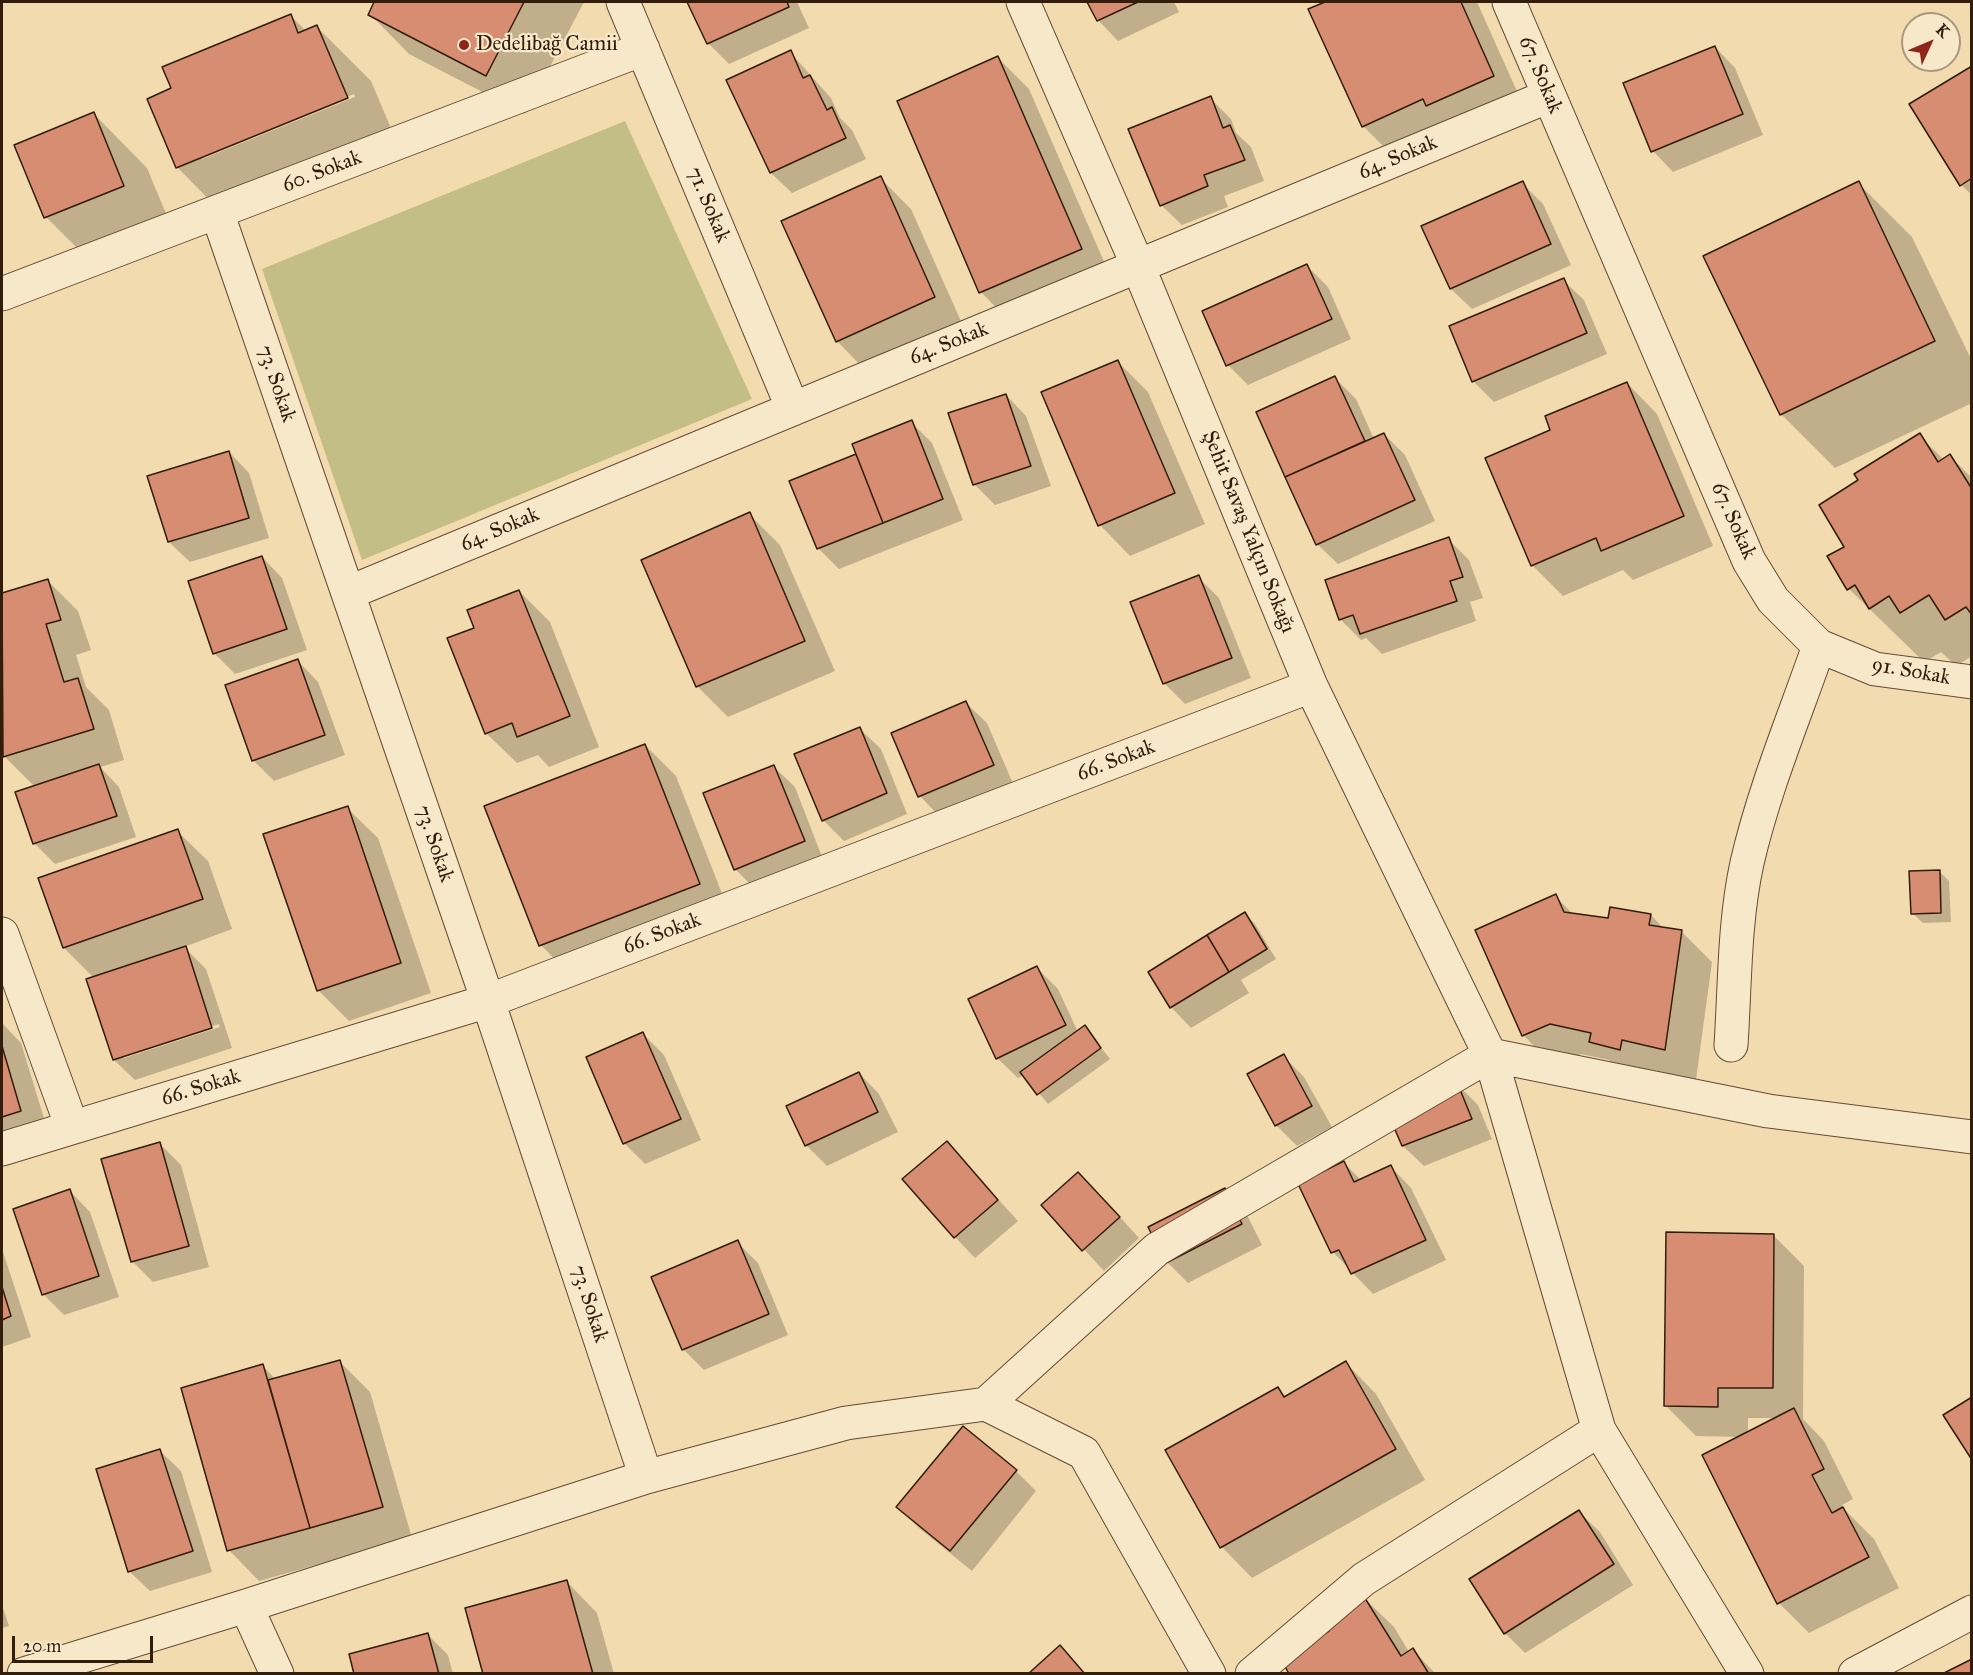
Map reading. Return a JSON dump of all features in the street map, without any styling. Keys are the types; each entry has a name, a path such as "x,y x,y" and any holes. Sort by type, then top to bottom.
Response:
{"street":[{"name":"71. Sokak","path":"623,2 793,409"},
{"name":"Şehit Savaş Yalçın Sokağı","path":"1023,2 1138,266 1311,686 1490,1054 1599,1430 1748,1674"},
{"name":"67. Sokak","path":"1509,2 1749,561 1773,600 1819,646"},
{"name":"60. Sokak","path":"2,294 643,49"},
{"name":"64. Sokak","path":"348,593 1549,96"},
{"name":"73. Sokak","path":"217,212 488,1001 646,1477"},
{"name":"91. Sokak","path":"1819,646 1875,669 1971,682"},
{"path":"1731,1045 1740,902 1747,864 1756,827 1819,646"},
{"name":"66. Sokak","path":"2,1149 488,1001 1311,686"},
{"path":"2,934 72,1127"},
{"path":"986,1404 1157,1249 1490,1054 1768,1112 1971,1137"},
{"path":"24,1674 246,1606 646,1477 846,1423 986,1404 1084,1453 1209,1674"},
{"path":"1252,1674 1364,1579 1599,1430"},
{"path":"246,1606 277,1674"},
{"path":"1855,1674 1971,1612"}],"shaded area":[{"path":"625,121 752,399 362,560 262,269"}],"building":[{"name":"Dedelibağ Camii","path":"374,2 524,2 486,76 368,15"},
{"path":"687,2 787,2 789,7 707,44"},
{"path":"1087,2 1138,2 1097,21"},
{"path":"1325,2 1461,2 1494,76 1426,106 1423,99 1362,127 1308,9"},
{"path":"291,14 298,33 317,25 348,98 176,168 147,99 171,88 162,67"},
{"path":"1715,46 1743,114 1651,152 1623,83"},
{"path":"791,50 803,78 810,75 827,110 832,107 846,138 770,173 726,80"},
{"path":"998,56 1082,249 979,293 897,101"},
{"path":"1972,66 1972,178 1960,186 1909,104"},
{"path":"1211,96 1223,128 1230,125 1245,160 1204,175 1208,186 1160,206 1128,129"},
{"path":"94,112 124,186 44,218 14,145"},
{"path":"881,176 935,297 836,342 781,221"},
{"path":"1523,181 1551,244 1450,289 1421,226"},
{"path":"1859,181 1935,341 1780,415 1703,256"},
{"path":"1307,264 1332,319 1226,366 1202,311"},
{"path":"1564,278 1587,333 1472,382 1449,326"},
{"path":"1118,360 1175,493 1098,526 1041,392"},
{"path":"1335,376 1365,441 1285,477 1256,412"},
{"path":"1627,382 1684,516 1601,551 1596,538 1531,566 1485,458 1550,430 1545,416"},
{"path":"1006,394 1031,466 973,485 948,413"},
{"path":"912,420 943,499 883,523 852,444"},
{"path":"1384,433 1415,500 1316,545 1285,477"},
{"path":"1920,433 1938,462 1950,454 1972,489 1972,615 1966,607 1945,620 1929,595 1900,613 1889,596 1869,609 1855,585 1847,590 1827,556 1844,547 1819,505 1858,480 1854,474"},
{"path":"229,451 249,518 168,542 147,476"},
{"path":"856,454 883,523 817,549 789,481"},
{"path":"750,512 805,641 696,687 641,560"},
{"path":"1449,537 1463,577 1450,581 1457,601 1360,634 1353,615 1339,620 1325,580"},
{"path":"262,556 287,629 213,654 188,581"},
{"path":"1199,575 1232,658 1163,684 1130,602"},
{"path":"48,579 61,620 46,624 64,682 78,678 94,729 3,757 2,593"},
{"path":"519,590 570,716 517,737 512,723 485,734 447,638 474,628 467,610"},
{"path":"298,659 325,735 252,761 225,685"},
{"path":"966,701 994,765 918,797 891,733"},
{"path":"860,727 887,793 822,821 794,754"},
{"path":"645,744 700,884 539,946 484,806"},
{"path":"99,764 117,816 33,844 15,792"},
{"path":"774,765 805,841 734,870 703,793"},
{"path":"348,806 401,963 317,991 263,834"},
{"path":"178,829 203,899 63,948 38,878"},
{"path":"1940,870 1941,913 1911,914 1909,871"},
{"path":"1556,894 1564,912 1608,918 1610,907 1651,914 1649,925 1682,930 1665,1050 1622,1040 1620,1050 1589,1042 1591,1033 1550,1024 1522,1036 1475,930"},
{"path":"1245,912 1267,949 1229,972 1207,935"},
{"path":"1207,935 1229,972 1170,1008 1148,972"},
{"path":"186,946 212,1028 113,1060 86,979"},
{"path":"1037,966 1066,1025 996,1059 968,999"},
{"path":"1085,1025 1101,1048 1037,1095 1020,1072"},
{"path":"643,1032 681,1119 623,1144 586,1057"},
{"path":"2,1046 21,1111 2,1117"},
{"path":"1284,1054 1312,1106 1275,1126 1247,1074"},
{"path":"859,1072 878,1112 805,1146 786,1106"},
{"path":"1457,1082 1472,1119 1402,1146 1387,1111"},
{"path":"947,1141 998,1200 954,1238 902,1179"},
{"path":"160,1142 189,1246 131,1262 101,1159"},
{"path":"1344,1161 1354,1182 1391,1165 1426,1240 1351,1274 1339,1250 1331,1253 1298,1184"},
{"path":"1078,1172 1120,1217 1082,1251 1041,1205"},
{"path":"1225,1188 1242,1224 1166,1263 1148,1227"},
{"path":"70,1189 99,1276 42,1295 13,1209"},
{"path":"1666,1232 1774,1234 1773,1388 1718,1388 1718,1407 1664,1406"},
{"path":"738,1240 769,1314 682,1350 651,1277"},
{"path":"2,1287 11,1316 2,1320"},
{"path":"340,1360 383,1507 310,1528 268,1380"},
{"path":"1346,1361 1396,1449 1220,1548 1165,1450 1278,1387 1284,1397"},
{"path":"263,1364 310,1528 227,1551 181,1388"},
{"path":"1972,1397 1972,1460 1943,1415"},
{"path":"1794,1408 1824,1469 1812,1475 1832,1513 1843,1507 1869,1557 1777,1604 1702,1455"},
{"path":"963,1426 1017,1470 950,1551 896,1507"},
{"path":"160,1449 193,1551 128,1572 96,1469"},
{"path":"1579,1510 1614,1564 1504,1634 1469,1579"},
{"path":"567,1580 593,1674 483,1674 465,1608"},
{"path":"1363,1595 1401,1656 1413,1648 1429,1674 1289,1674 1282,1661 1329,1631 1322,1621"},
{"path":"428,1633 439,1674 354,1674 349,1654"},
{"path":"1060,1645 1085,1674 1028,1674"},
{"path":"1972,1659 1972,1674 1942,1674"}],"place":[{"name":"Dedelibağ Camii","path":"464,45"}]}
